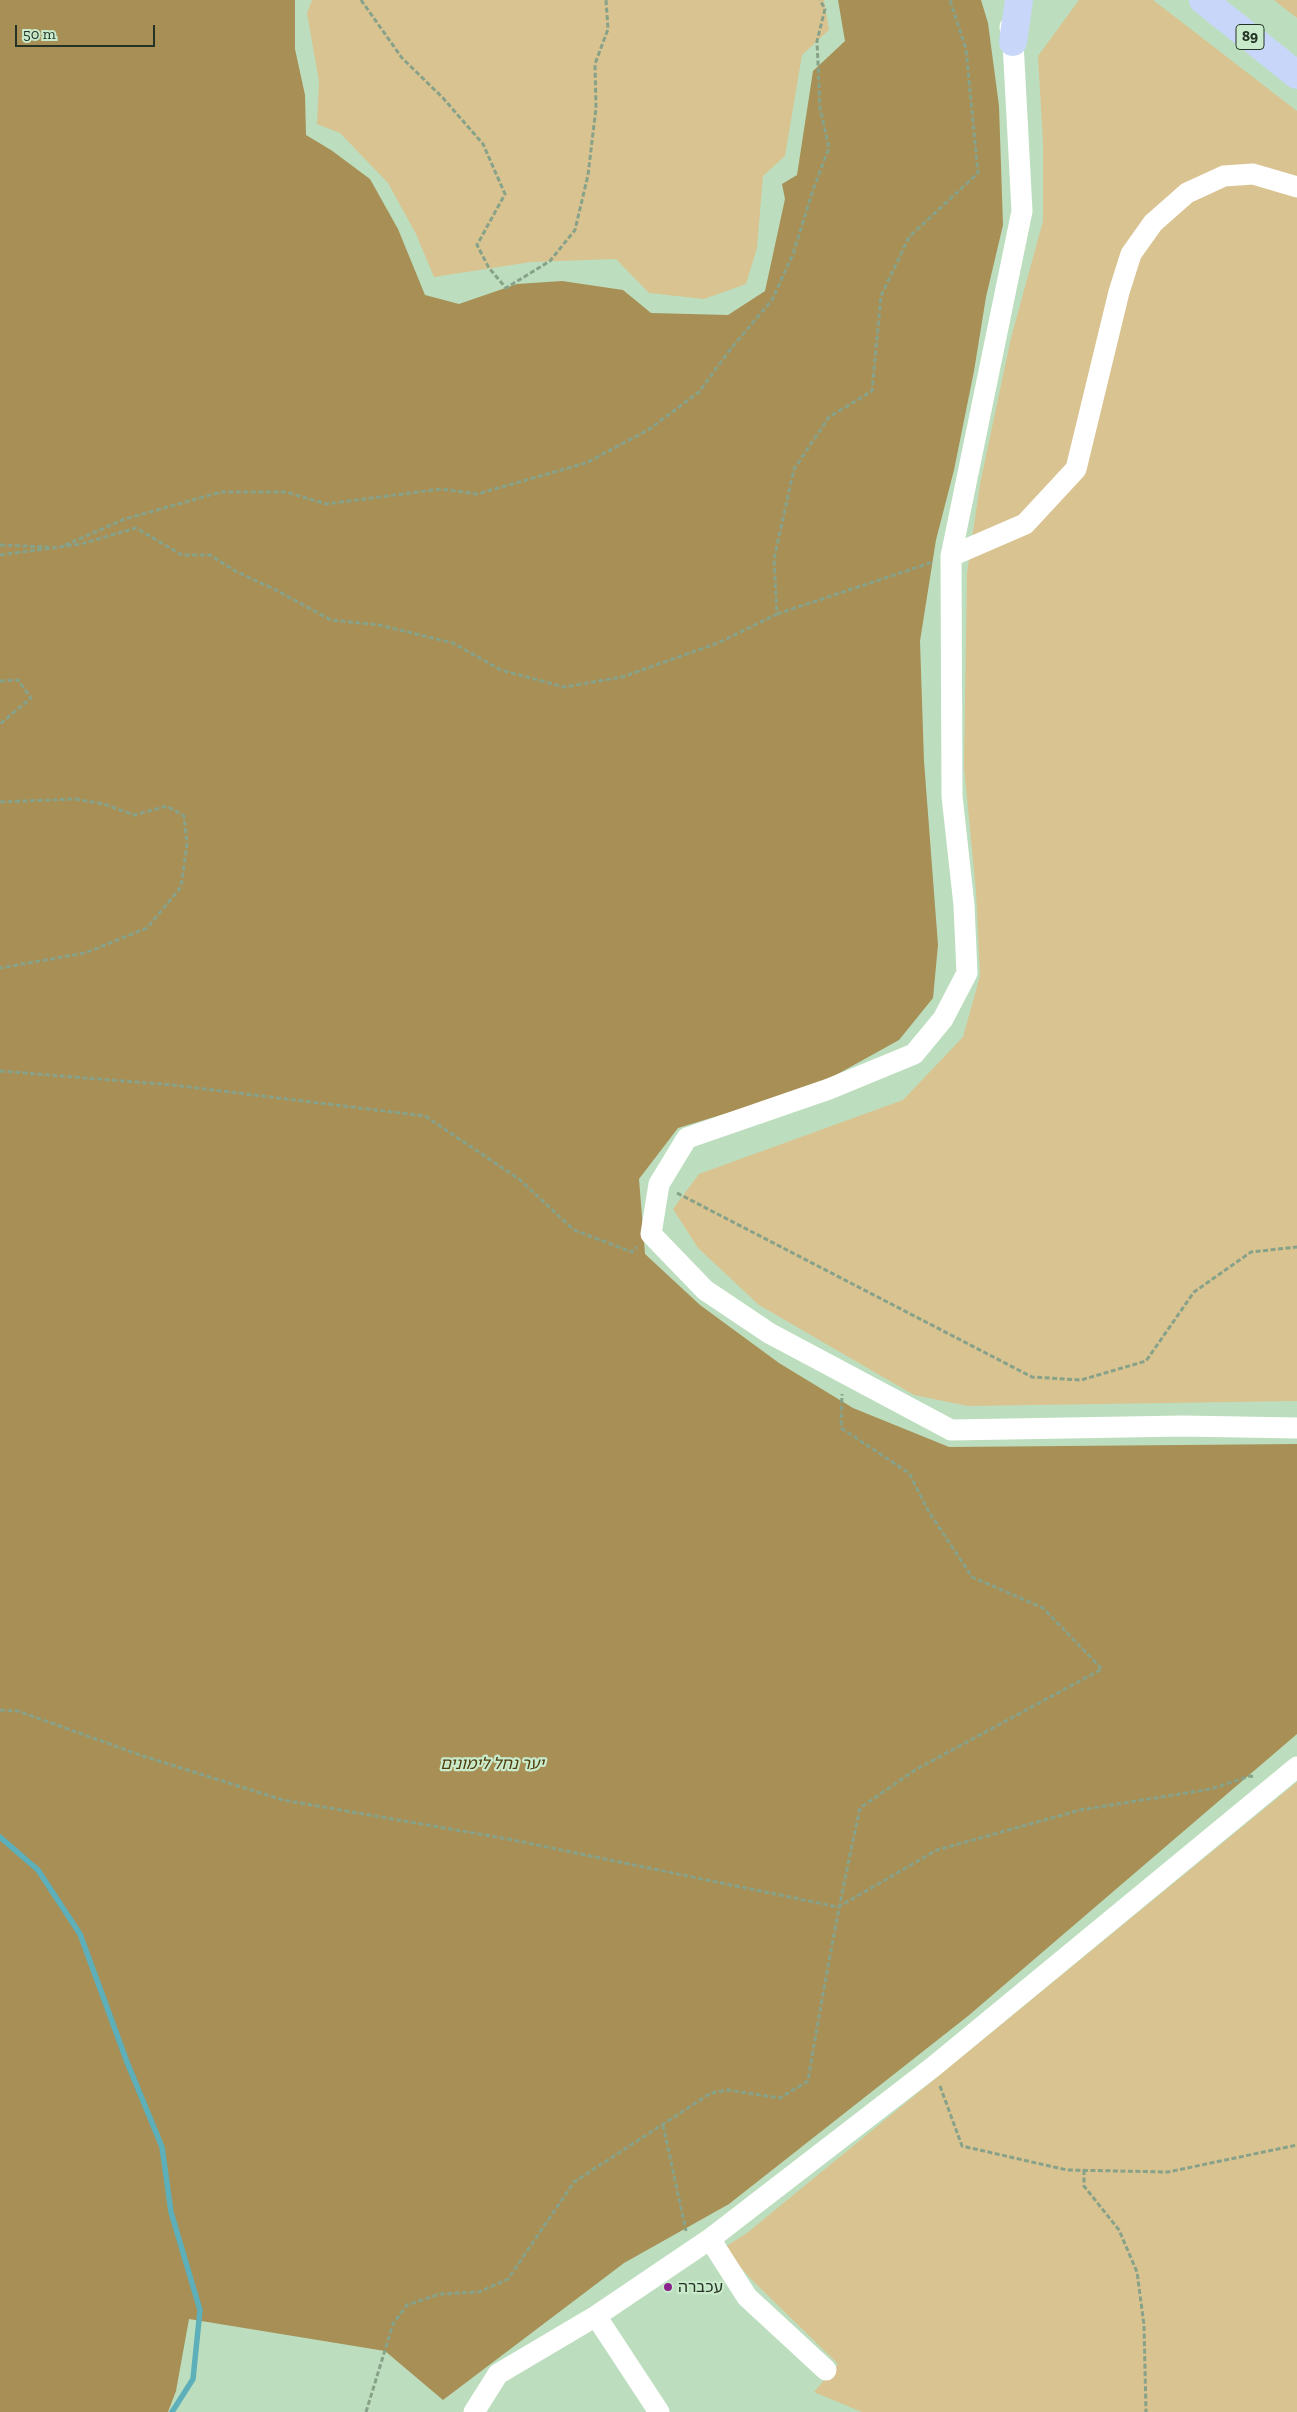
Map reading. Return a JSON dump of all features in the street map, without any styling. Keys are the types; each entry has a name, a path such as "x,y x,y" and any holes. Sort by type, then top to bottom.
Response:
{"highway":[{"path":"1013,42 1019,0"},
{"name":"89","path":"1203,0 1297,74"}],"street":[{"path":"1005,0 1013,42 1022,211 951,556 952,796 964,905 967,973 944,1019 914,1054 829,1090 687,1138 660,1184 651,1234 705,1290 769,1333 951,1430 1184,1426 1297,1428"},
{"path":"951,556 1025,524 1058,491 1076,469 1119,292 1131,254 1153,223 1187,193 1224,176 1253,174 1297,187"},
{"path":"474,2412 498,2374 596,2316 710,2239 933,2067 1297,1767"},
{"path":"710,2239 747,2297 826,2370"},
{"path":"596,2316 659,2412"}],"path":[{"path":"361,0 402,58 443,98 483,144 505,194 477,245 489,268 506,288 550,261 575,230 588,175 596,108 595,64 608,29 606,0"},
{"path":"0,546 60,547 125,519 221,492 286,492 326,504 441,488 477,494 586,463 648,430 699,392 729,351 772,300 793,254 813,190 829,148 820,108 817,41 825,9 820,0"},
{"path":"777,614 774,559 794,469 829,417 872,391 881,296 909,237 978,173 966,49 950,0"},
{"path":"0,555 81,544 136,528 182,555 210,555 237,572 274,588 331,620 379,626 454,643 501,670 564,687 622,677 718,643 777,614 951,556"},
{"path":"0,681 18,680 31,698 0,724"},
{"path":"0,802 75,799 104,804 134,815 167,806 184,816 187,844 181,887 147,928 85,953 0,968"},
{"path":"0,1071 173,1085 426,1116 519,1178 574,1230 632,1252 651,1234"},
{"path":"660,1184 1032,1377 1081,1380 1146,1362 1194,1292 1251,1252 1297,1247"},
{"path":"366,2412 392,2324 407,2305 440,2294 480,2292 508,2278 574,2182 711,2093 728,2090 780,2098 808,2082 825,1976 836,1932 838,1907 860,1808 915,1770 1102,1669 1043,1608 972,1577 929,1512 908,1473 841,1428 842,1372"},
{"path":"0,1710 18,1711 143,1756 283,1800 508,1840 838,1907 937,1850 1080,1810 1211,1789 1250,1776 1281,1781"},
{"path":"933,2067 962,2146 1067,2170 1168,2172 1297,2146"},
{"path":"663,2124 690,2252"},
{"path":"1084,2170 1084,2186 1119,2230 1137,2272 1144,2325 1146,2412"}],"shaded area":[{"path":"312,0 824,0 829,30 802,55 785,156 763,176 757,248 746,284 704,299 649,293 616,259 531,262 434,277 416,234 388,183 340,133 317,124 319,82 307,13"},
{"path":"1079,0 1153,0 1297,111 1297,1401 968,1406 914,1395 759,1305 698,1248 673,1209 699,1174 903,1100 963,1037 980,976 976,891 964,767 967,573 980,484 1011,338 1043,221 1043,143 1038,56"},
{"path":"1274,0 1297,0 1297,18"},
{"path":"1297,1782 1297,2412 862,2412 814,2392 838,2364 751,2279 723,2248 747,2233"}],"green space":[{"name":"יער נחל לימונים","path":"0,0 295,0 295,49 305,95 306,135 331,150 370,179 398,229 425,295 459,304 517,284 562,281 623,290 651,313 728,315 765,291 785,199 782,184 797,175 813,71 845,41 838,0 981,0 988,23 999,106 1003,225 986,297 974,371 954,470 936,540 920,641 924,761 938,945 933,998 899,1040 816,1086 678,1128 639,1179 645,1254 700,1305 779,1363 853,1408 949,1447 1297,1444 1297,1734 968,2016 729,2204 624,2263 443,2400 385,2351 189,2319 176,2391 168,2412 0,2412"}],"waterway":[{"path":"0,1837 38,1870 80,1934 127,2062 162,2147 171,2212 200,2310 193,2379 172,2412"}],"place":[{"name":"עכברה","path":"668,2287"}]}
